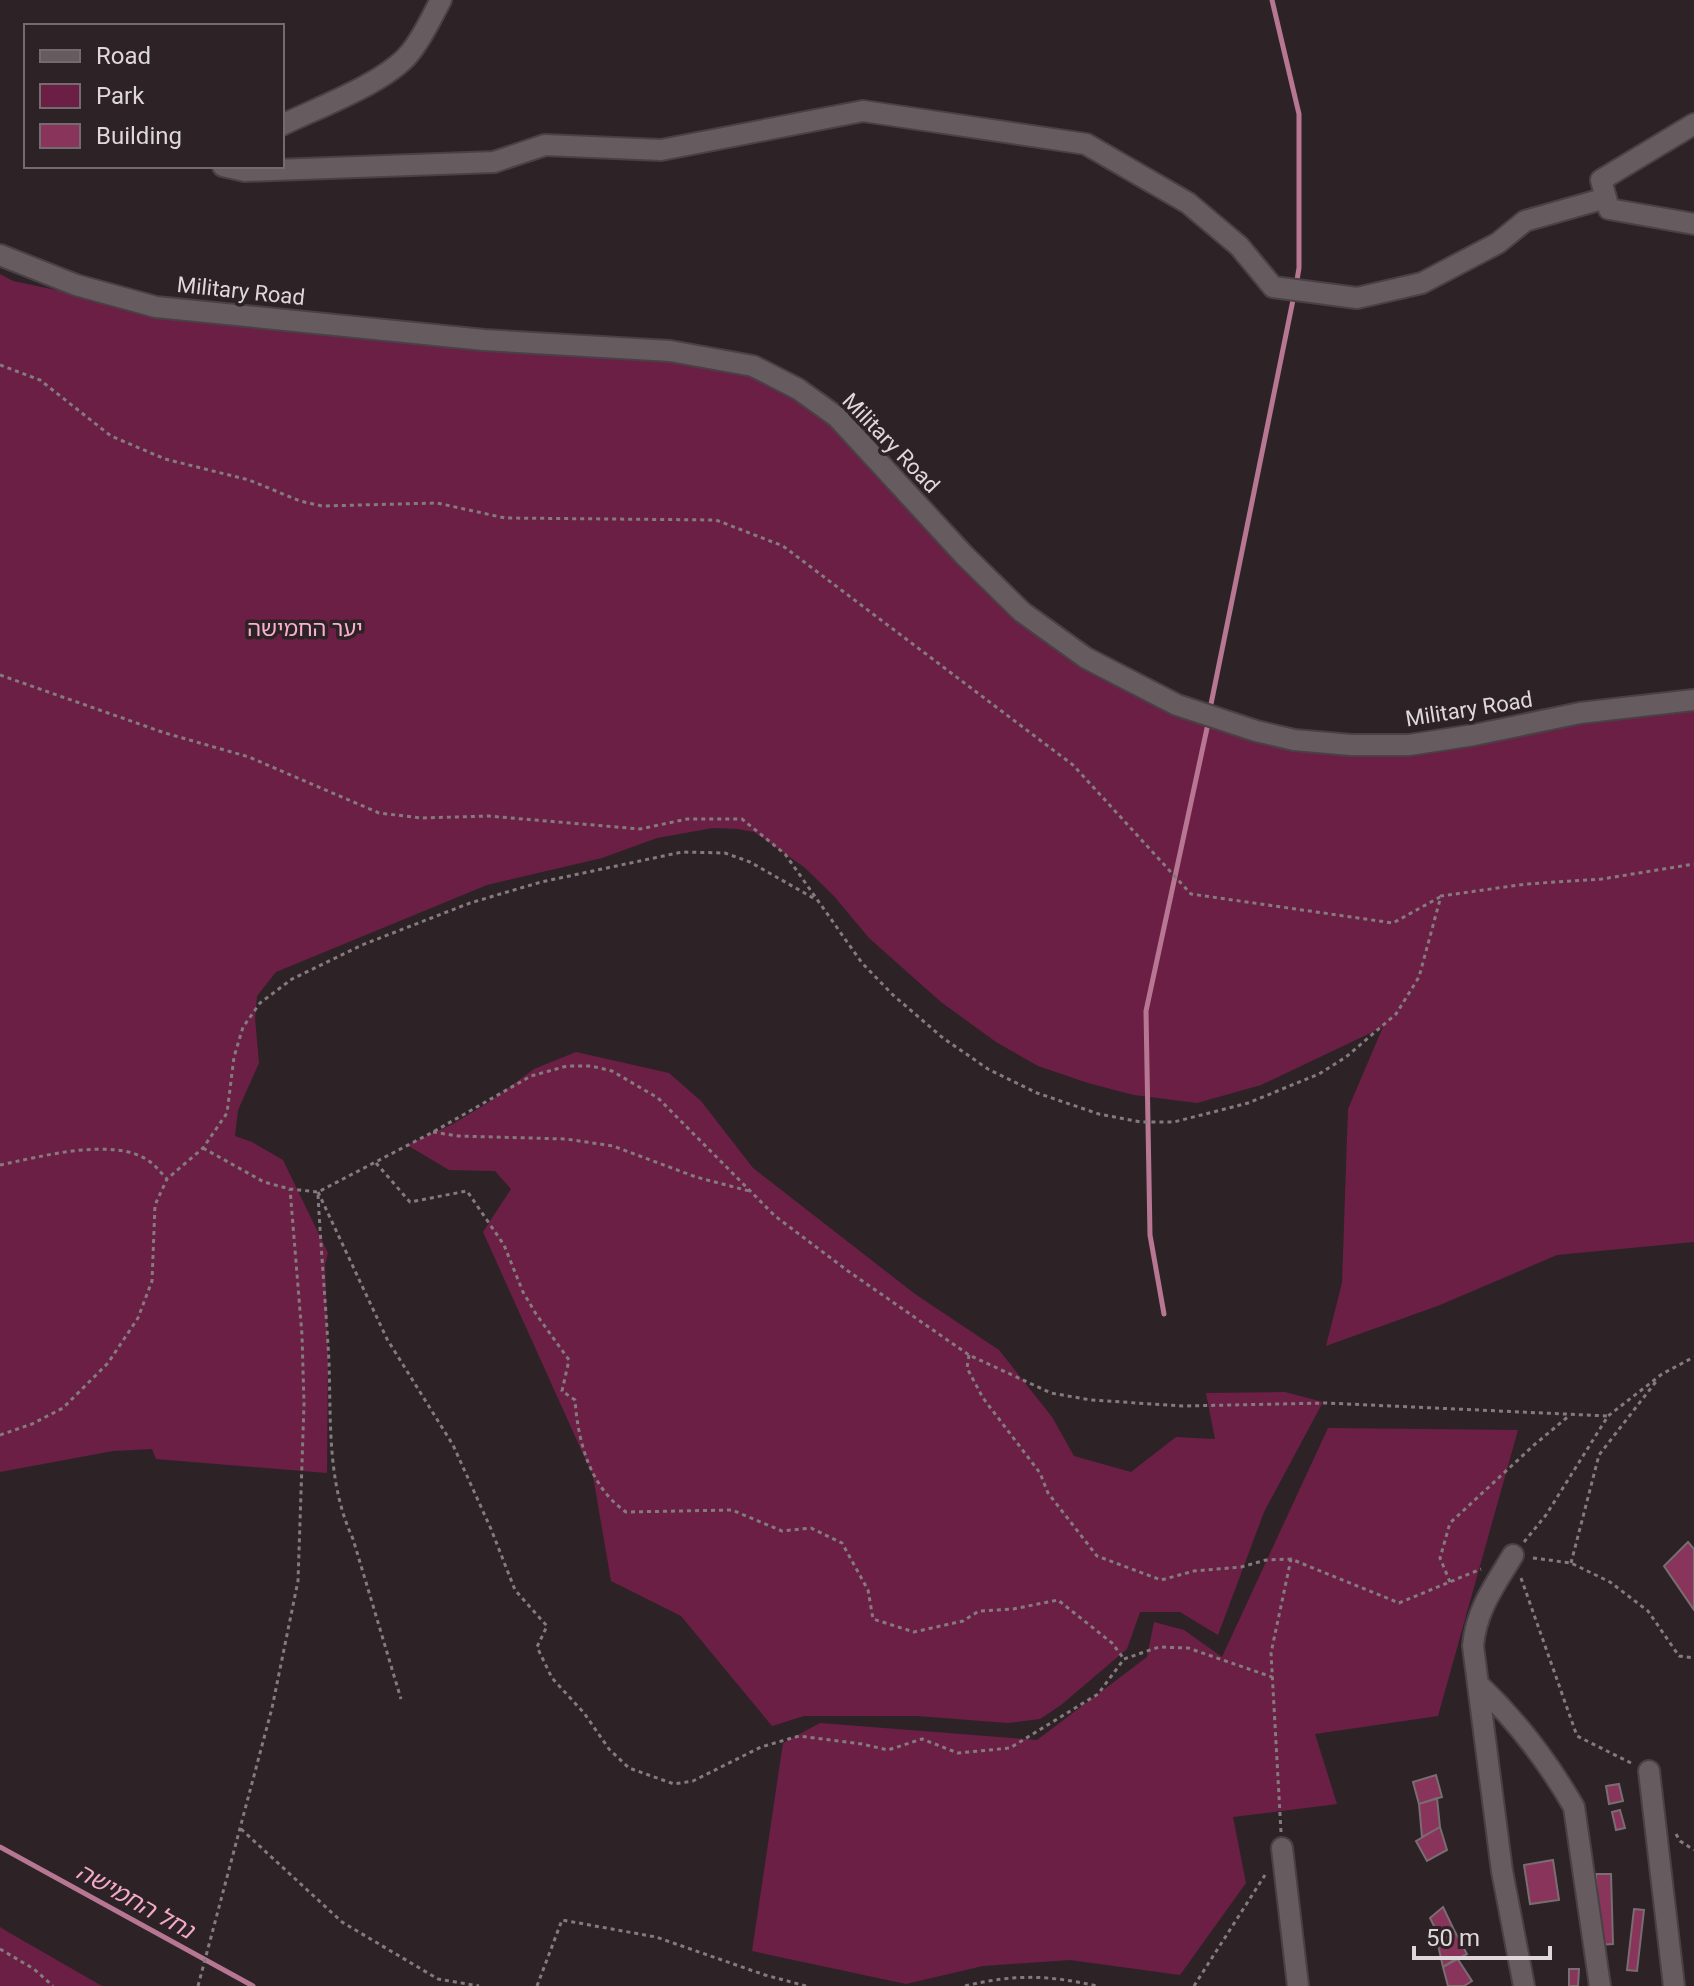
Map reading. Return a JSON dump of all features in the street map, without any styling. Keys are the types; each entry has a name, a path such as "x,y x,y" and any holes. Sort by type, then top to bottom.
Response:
{"street":[{"path":"284,124 395,67 409,55 441,0"},
{"path":"232,168 245,171 494,162 545,145 661,150 863,111 1086,144 1188,203 1239,246 1273,287 1357,298 1422,283 1498,243 1525,221 1606,198"},
{"path":"1694,124 1601,180 1609,209 1694,224"},
{"name":"Military Road","path":"0,255 76,285 156,307 484,340 670,351 753,366 798,389 837,417 964,555 1022,612 1073,649 1131,683 1177,705 1256,731 1351,745 1409,745 1580,713 1694,700"},
{"path":"1513,1555 1482,1606 1475,1625 1473,1646 1502,1871 1524,1986"},
{"path":"1479,1685 1516,1723 1574,1807 1600,1986"},
{"path":"1649,1771 1674,1986"},
{"path":"1282,1848 1298,1986"}],"path":[{"path":"0,365 40,380 111,436 165,459 249,480 300,501 322,506 437,503 505,518 716,520 783,546 1073,765 1191,894 1393,923 1441,896 1526,884 1602,879 1694,864"},
{"path":"0,675 165,733 249,757 379,813 422,818 488,816 640,829 687,819 742,819 785,854 862,963 893,995 943,1038 988,1069 1037,1093 1099,1114 1141,1122 1174,1122 1248,1103 1319,1074 1356,1048 1396,1014 1419,977 1441,896"},
{"path":"0,1435 32,1424 63,1408 108,1363 138,1318 152,1281 155,1205 167,1179 203,1148 227,1113 234,1057 243,1027 260,1003 292,979 362,945 484,898 541,882 682,852 725,853 737,857 818,901"},
{"path":"203,1148 264,1182 318,1192 531,1076 567,1066 591,1066 612,1071 658,1098 775,1216 848,1271 969,1355 1051,1393 1091,1400 1183,1406 1326,1403 1608,1416"},
{"path":"433,1132 458,1136 566,1139 613,1146 696,1177 750,1191"},
{"path":"0,1165 53,1154 118,1149 148,1160 167,1179"},
{"path":"375,1162 410,1202 467,1191 504,1245 523,1292 536,1314 569,1360 562,1391 575,1400 577,1431 597,1482 626,1512 732,1510 782,1531 811,1528 842,1543 868,1590 873,1619 914,1632 963,1621 979,1611 1013,1609 1058,1600 1112,1643 1124,1659"},
{"path":"198,1986 272,1708 298,1581 304,1404 302,1335 290,1189"},
{"path":"318,1192 387,1339 453,1445 515,1590 547,1626 537,1647 552,1678 584,1713 609,1749 629,1768 674,1784 693,1781 761,1747 799,1736 888,1750 922,1739 958,1753 1010,1748 1098,1694 1124,1659 1159,1647 1188,1648 1272,1677"},
{"path":"318,1192 332,1462 341,1514 353,1539 401,1699"},
{"path":"969,1355 967,1368 983,1398 1040,1473 1048,1493 1097,1556 1161,1580 1194,1571 1291,1559 1399,1603 1513,1555 1546,1515 1608,1416 1662,1374 1694,1357"},
{"path":"1571,1563 1599,1455 1662,1374"},
{"path":"1450,1582 1440,1558 1450,1523 1571,1414"},
{"path":"1513,1555 1571,1563 1610,1582 1648,1611 1679,1656 1694,1658"},
{"path":"1513,1555 1577,1736 1649,1771"},
{"path":"1282,1848 1271,1653 1291,1559"},
{"path":"241,1829 342,1922 438,1979 479,1986"},
{"path":"1194,1986 1266,1874"},
{"path":"537,1986 562,1920 656,1937 806,1986"},
{"path":"0,1949 34,1969 53,1986"},
{"path":"965,1986 1001,1977 1058,1977 1097,1986"}],"green space":[{"name":"יער החמישה","path":"0,274 13,281 160,312 711,349 783,376 1102,679 1248,737 1402,744 1694,708 1694,1242 1557,1255 1440,1305 1326,1346 1342,1283 1348,1109 1383,1027 1261,1085 1197,1103 1134,1095 1088,1083 1038,1066 996,1042 941,1002 869,938 834,896 804,867 754,832 713,828 657,838 602,858 487,885 276,972 257,996 255,1018 259,1063 238,1110 235,1136 283,1160 328,1253 325,1265 327,1473 156,1459 152,1449 113,1451 0,1472"},
{"path":"576,1052 669,1073 701,1101 753,1168 915,1294 999,1350 1052,1417 1074,1456 1131,1472 1176,1437 1215,1439 1206,1393 1285,1392 1323,1402 1264,1512 1218,1635 1180,1612 1140,1612 1127,1649 1040,1719 1008,1723 917,1716 804,1716 772,1726 681,1616 611,1581 593,1476 483,1232 511,1189 495,1171 449,1170 407,1145 451,1125 534,1069"},
{"path":"1328,1428 1518,1430 1438,1716 1315,1734 1337,1804 1233,1817 1246,1883 1180,1975 1070,1960 983,1966 906,1984 752,1951 783,1743 820,1723 1037,1740 1147,1657 1154,1622 1184,1630 1222,1657"},
{"path":"0,1927 8,1932 102,1986 0,1986"}],"building":[{"path":"1688,1542 1694,1549 1694,1610 1664,1566"},
{"path":"1436,1775 1442,1797 1419,1804 1413,1782"},
{"path":"1619,1784 1623,1801 1609,1804 1606,1786"},
{"path":"1437,1798 1440,1827 1422,1837 1419,1804"},
{"path":"1620,1810 1625,1828 1616,1830 1612,1812"},
{"path":"1440,1827 1447,1850 1427,1861 1416,1841"},
{"path":"1553,1860 1559,1900 1530,1904 1524,1865"},
{"path":"1596,1874 1611,1874 1613,1944 1598,1945"},
{"path":"1443,1907 1454,1930 1439,1936 1430,1918"},
{"path":"1634,1909 1644,1910 1637,1971 1627,1970"},
{"path":"1454,1930 1467,1954 1443,1967 1438,1945"},
{"path":"1457,1958 1472,1981 1464,1986 1448,1986 1443,1967"},
{"path":"1569,1969 1579,1969 1578,1986 1569,1986"}],"waterway":[{"path":"1272,0 1299,114 1299,268 1296,286"},
{"path":"1210,709 1294,295"},
{"path":"1164,1314 1150,1235 1146,1011 1209,719"},
{"name":"נחל החמישה","path":"0,1847 253,1986"}]}
